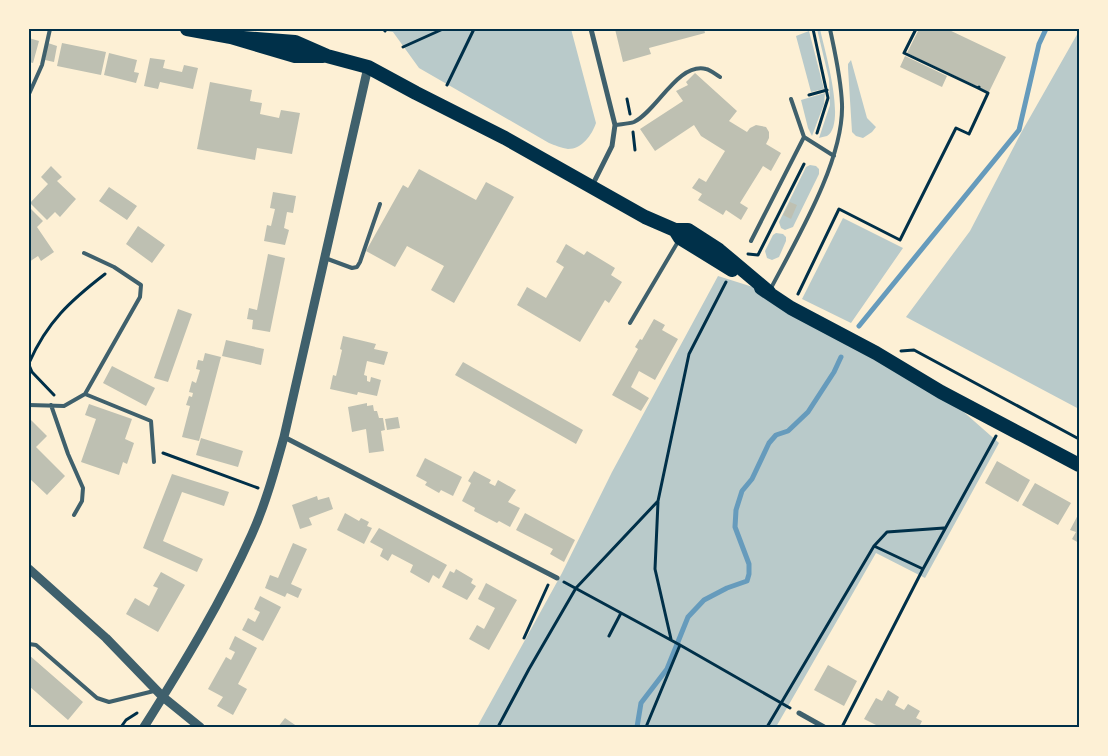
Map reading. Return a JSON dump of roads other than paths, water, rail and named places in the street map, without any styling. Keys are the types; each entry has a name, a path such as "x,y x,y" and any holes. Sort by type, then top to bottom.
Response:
{"highway":[{"path":"187,29 231,37 296,42 327,56 368,67 416,94 505,138 677,234 791,308 876,353 941,392 1079,465"}],"street":[{"path":"591,29 615,125 612,146 591,186"},
{"path":"144,727 160,693 220,598 253,534 268,492 284,436 368,67"},
{"path":"284,436 555,577"},
{"path":"29,570 106,638 160,693 200,727"},
{"path":"799,713 824,727"}],"lane":[{"path":"29,94 42,65 50,29"},
{"path":"769,292 817,197 837,144 842,105 840,81 830,29"},
{"path":"615,125 634,122 648,111 670,87 691,70 706,69 720,77"},
{"path":"791,99 804,138 834,156"},
{"path":"751,241 804,138"},
{"path":"325,258 352,268 357,267 380,204"},
{"path":"630,323 677,234"},
{"path":"29,405 64,406 85,394 140,297 141,285 114,267 84,253"},
{"path":"85,394 151,421 154,462"},
{"path":"51,406 68,454 83,488 82,501 74,515"},
{"path":"29,644 36,645 97,698 109,702 160,693"}],"waterway":[{"path":"859,326 1019,130 1039,44 1046,29"},
{"path":"637,727 641,703 667,669 688,617 704,600 727,588 747,581 749,564 735,527 736,510 742,491 752,479 769,443 776,435 788,431 808,412 834,372 841,357"}]}
